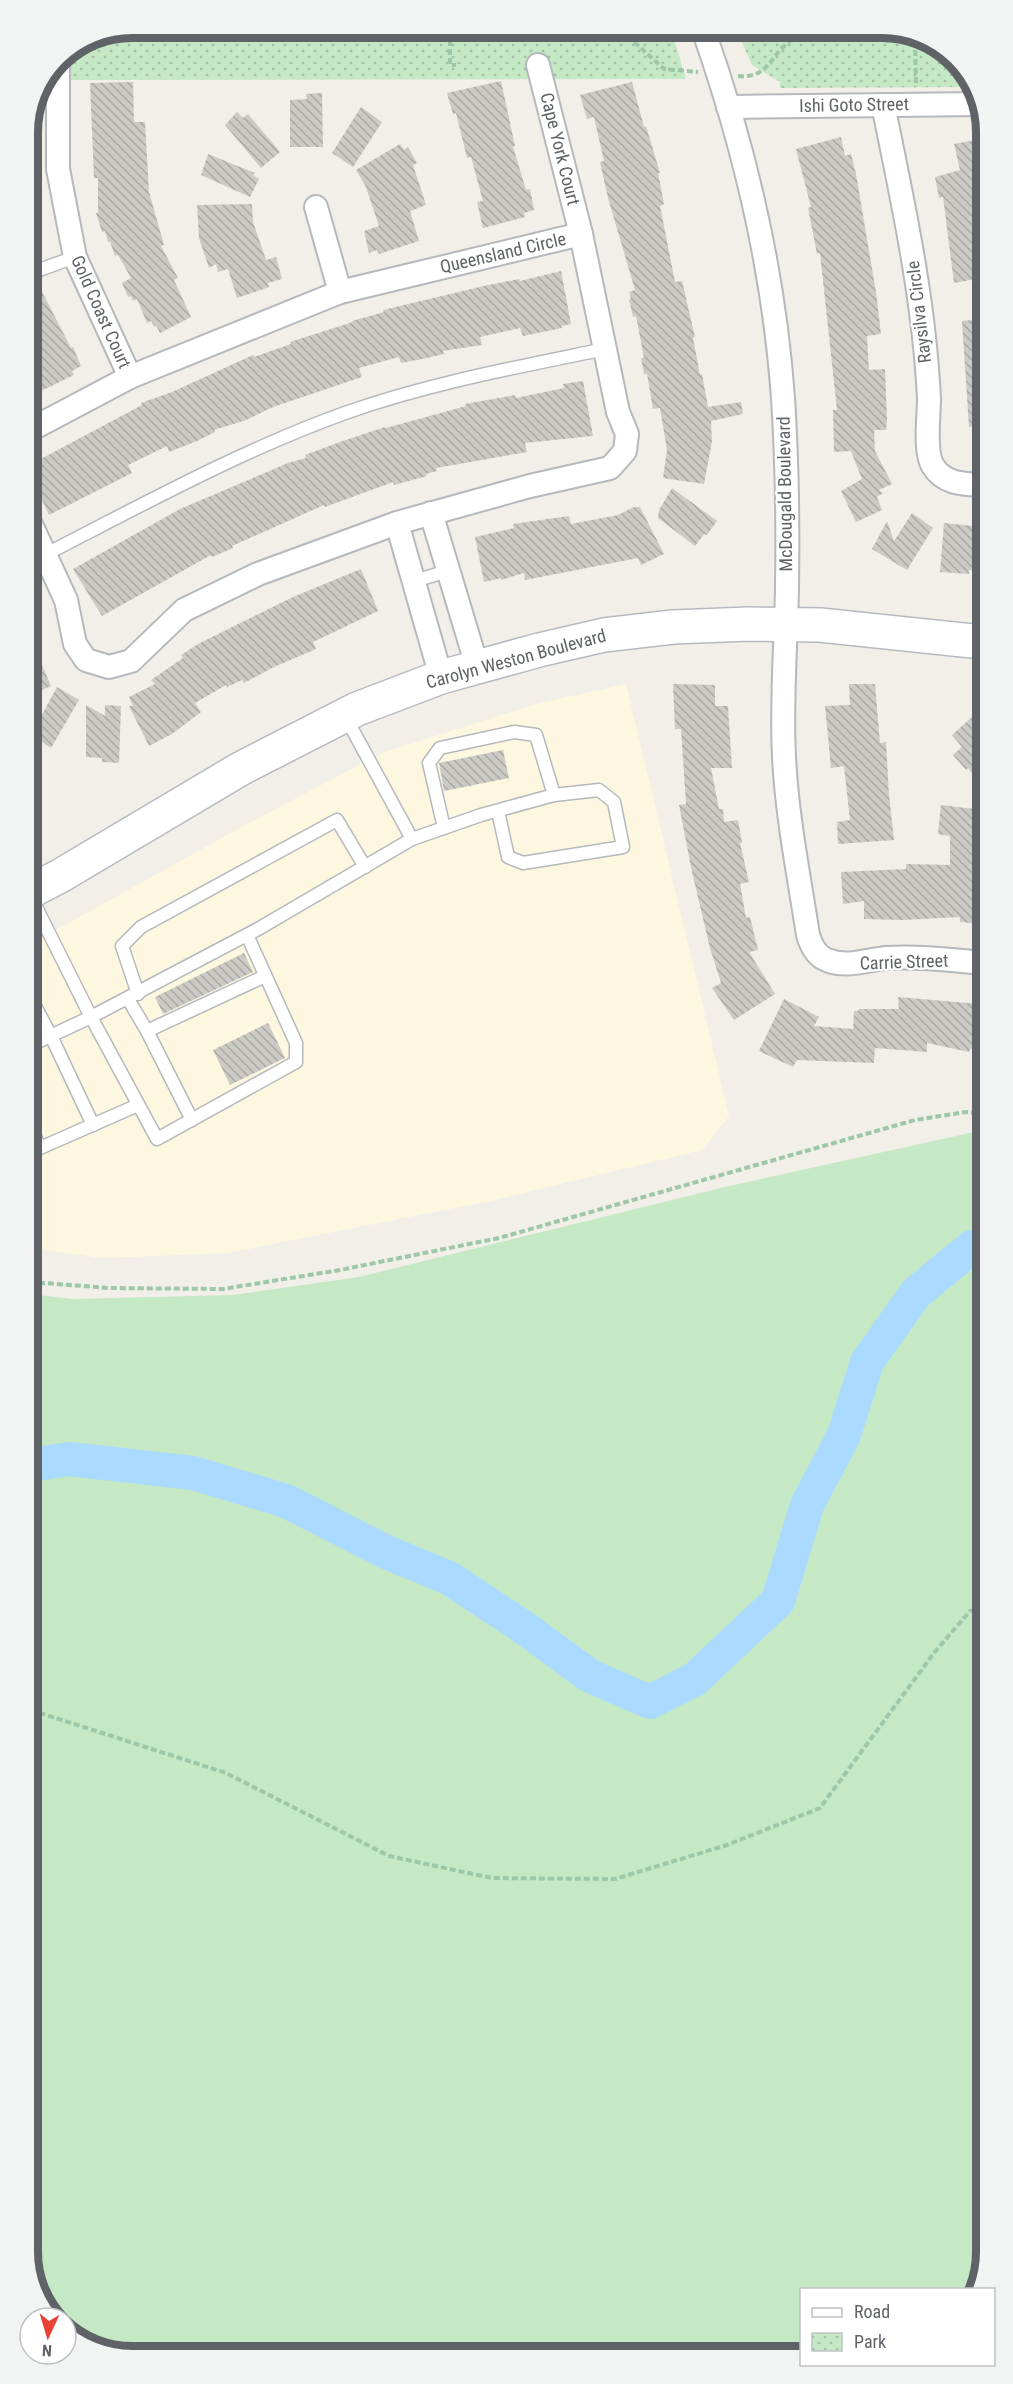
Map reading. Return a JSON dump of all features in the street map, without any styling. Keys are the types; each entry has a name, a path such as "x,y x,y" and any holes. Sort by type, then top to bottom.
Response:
{"street":[{"name":"McDougald Boulevard","path":"706,38 728,107 756,211 772,299 783,397 787,498 782,713 789,821 808,935 812,948 825,960"},
{"name":"Cape York Court","path":"538,65 581,234"},
{"name":"Gold Coast Court","path":"58,73 58,169 75,257 130,377"},
{"name":"Ishi Goto Street","path":"728,107 972,104"},
{"name":"Raysilva Circle","path":"883,105 916,271 928,389 929,455 932,465 949,481 976,484"},
{"path":"316,207 340,292"},
{"name":"Queensland Circle","path":"38,426 130,377 340,292 581,234 618,412 627,434 625,451 610,468 530,486 431,513 258,574 184,610 131,661 109,667 87,660 75,644 66,600 38,538"},
{"path":"431,513 477,666"},
{"path":"398,523 441,677"},
{"name":"Carolyn Weston Boulevard","path":"38,888 240,769 345,716 441,677 477,666 604,635 672,627 820,625 976,641"},
{"name":"Carrie Street","path":"825,960 844,964 886,958 930,957 976,962"}],"lane":[{"path":"38,270 75,257"},
{"path":"46,554 223,464 345,413 475,375 605,349"},
{"path":"414,581 448,571"},
{"path":"345,716 412,839"},
{"path":"444,828 429,763 440,748 513,732 536,735 554,795"},
{"path":"38,1042 133,996 164,986 183,976 195,963 412,839 444,828 498,811 554,795 599,790 614,802 623,847 523,863 508,857 498,811"},
{"path":"192,1120 147,1031 133,996 122,946 141,927 337,820 364,867"},
{"path":"38,911 91,1017 157,1139 296,1062 296,1043 246,935"},
{"path":"214,953 221,964"},
{"path":"195,963 202,974"},
{"path":"147,1031 235,985 265,976"},
{"path":"38,1012 93,1125"},
{"path":"38,1149 138,1105"}],"path":[{"path":"266,37 313,37"},
{"path":"450,37 450,65 456,65"},
{"path":"629,38 641,49"},
{"path":"915,44 916,105"},
{"path":"38,1283 109,1288 223,1289 340,1270 499,1238 915,1120 966,1112 976,1113"},
{"path":"38,1712 226,1773 388,1856 492,1878 615,1879 727,1845 820,1808 934,1653 970,1611 976,1610"}],"shaded area":[{"path":"626,684 729,1116 702,1150 495,1200 228,1253 103,1258 38,1249 38,940 236,830 382,753 536,704"}],"green space":[{"path":"131,37 674,38 686,79 52,80 79,53 113,39"},
{"path":"740,38 900,39 929,50 939,57 956,74 964,87 780,88 780,82 752,65"},
{"path":"976,1132 976,2253 968,2288 800,2288 800,2346 125,2346 101,2342 78,2330 78,2306 53,2305 42,2283 38,2253 38,1295 73,1299 233,1295 359,1277 725,1187"}],"building":[{"path":"501,81 515,146 513,147 526,190 530,189 534,210 524,213 525,217 483,228 477,202 483,201 471,157 467,158 456,113 453,114 447,93"},
{"path":"133,82 134,122 145,122 149,192 164,245 161,246 178,278 174,280 191,317 160,333 151,321 147,323 137,299 133,301 131,296 128,297 122,283 131,278 118,255 115,256 105,231 102,232 96,213 98,213 98,178 94,178 90,83"},
{"path":"632,82 660,173 658,173 664,204 660,206 675,282 682,281 708,407 741,402 743,414 711,421 712,441 704,484 663,478 667,450 660,408 653,409 647,374 644,374 641,358 644,358 636,316 633,317 629,299 631,299 629,292 635,290 608,198 600,162 604,161 594,117 587,119 580,95"},
{"path":"322,93 323,147 290,147 290,100 307,99 306,94"},
{"path":"361,107 382,122 353,167 332,153"},
{"path":"237,112 243,118 248,114 280,152 261,168 225,125"},
{"path":"841,137 845,156 851,154 856,174 876,292 881,334 867,336 869,370 885,369 887,420 886,430 874,430 875,451 892,484 879,490 883,493 877,497 882,510 856,522 841,491 862,479 851,451 834,452 833,410 837,410 820,253 817,254 808,208 811,207 796,149"},
{"path":"976,140 976,279 954,283 943,197 939,198 935,177 960,170 954,144"},
{"path":"400,144 404,150 408,147 417,163 413,165 426,205 410,211 419,241 379,254 377,250 369,253 364,231 379,226 366,187 356,170"},
{"path":"208,154 255,173 253,175 259,179 250,197 201,175"},
{"path":"252,204 253,222 266,260 276,257 282,279 268,283 269,287 237,298 228,269 218,272 216,264 209,268 199,238 197,205"},
{"path":"561,271 571,324 523,336 520,328 480,337 482,345 443,351 444,354 401,363 399,357 359,368 362,377 273,407 246,420 214,430 215,432 197,441 169,452 167,446 128,465 132,473 49,515 38,491 38,460 142,405 141,403 172,392 253,355 254,357 291,344 290,342 384,312 383,310 488,285 519,279 520,281"},
{"path":"38,284 81,366 72,371 74,375 38,393"},
{"path":"976,320 976,426 969,427 962,321"},
{"path":"583,381 593,436 525,443 527,452 436,468 437,471 426,474 427,476 394,485 393,482 325,507 324,505 232,546 233,548 212,557 211,555 102,616 73,569 180,509 340,442 385,427 466,406 465,404 515,395 516,398 564,388 563,384"},
{"path":"672,488 717,521 695,546 658,518 659,510"},
{"path":"634,507 640,507 664,554 641,565 638,558 525,580 524,573 484,582 475,537 514,528 513,524 569,516 571,524 618,515"},
{"path":"912,513 933,528 907,570 872,549 887,521 894,541"},
{"path":"944,523 976,526 976,571 969,570 969,574 940,572"},
{"path":"361,569 378,611 313,642 316,649 244,683 242,680 227,687 226,685 195,703 201,712 172,734 149,746 129,706 133,706 129,697 155,684 151,680 183,658 181,655 198,644 293,597"},
{"path":"38,655 51,686 38,692"},
{"path":"673,684 715,685 715,706 728,706 732,768 711,768 719,809 723,809 724,822 738,820 742,843 740,843 749,882 740,884 746,918 750,917 758,950 749,952 775,994 734,1020 712,988 721,983 692,872 679,805 686,804 681,729 675,729"},
{"path":"849,684 875,684 880,743 886,742 894,840 838,844 837,822 850,820 844,766 831,768 825,706 850,705"},
{"path":"57,687 79,700 51,748 38,740 38,722"},
{"path":"86,705 105,716 105,705 121,706 119,763 102,762 102,758 86,757"},
{"path":"972,717 976,722 976,778 953,755 962,747 952,735"},
{"path":"503,750 509,778 444,791 439,763"},
{"path":"941,805 976,809 976,923 960,922 960,917 903,920 864,919 864,901 843,904 841,872 906,869 906,864 950,865 950,836 938,834"},
{"path":"244,953 253,972 163,1014 155,997"},
{"path":"898,997 976,1004 976,1049 970,1049 969,1052 927,1043 927,1052 875,1048 874,1063 797,1060 793,1067 759,1051 784,999 819,1017 814,1026 853,1029 854,1011 899,1009"},
{"path":"268,1023 285,1058 230,1085 213,1050"}],"waterway":[{"path":"38,1464 69,1459 193,1473 286,1501 386,1552 449,1578 523,1627 590,1676 650,1702 695,1679 778,1601 807,1505 844,1435 867,1362 916,1293 972,1247 976,1247"}]}
